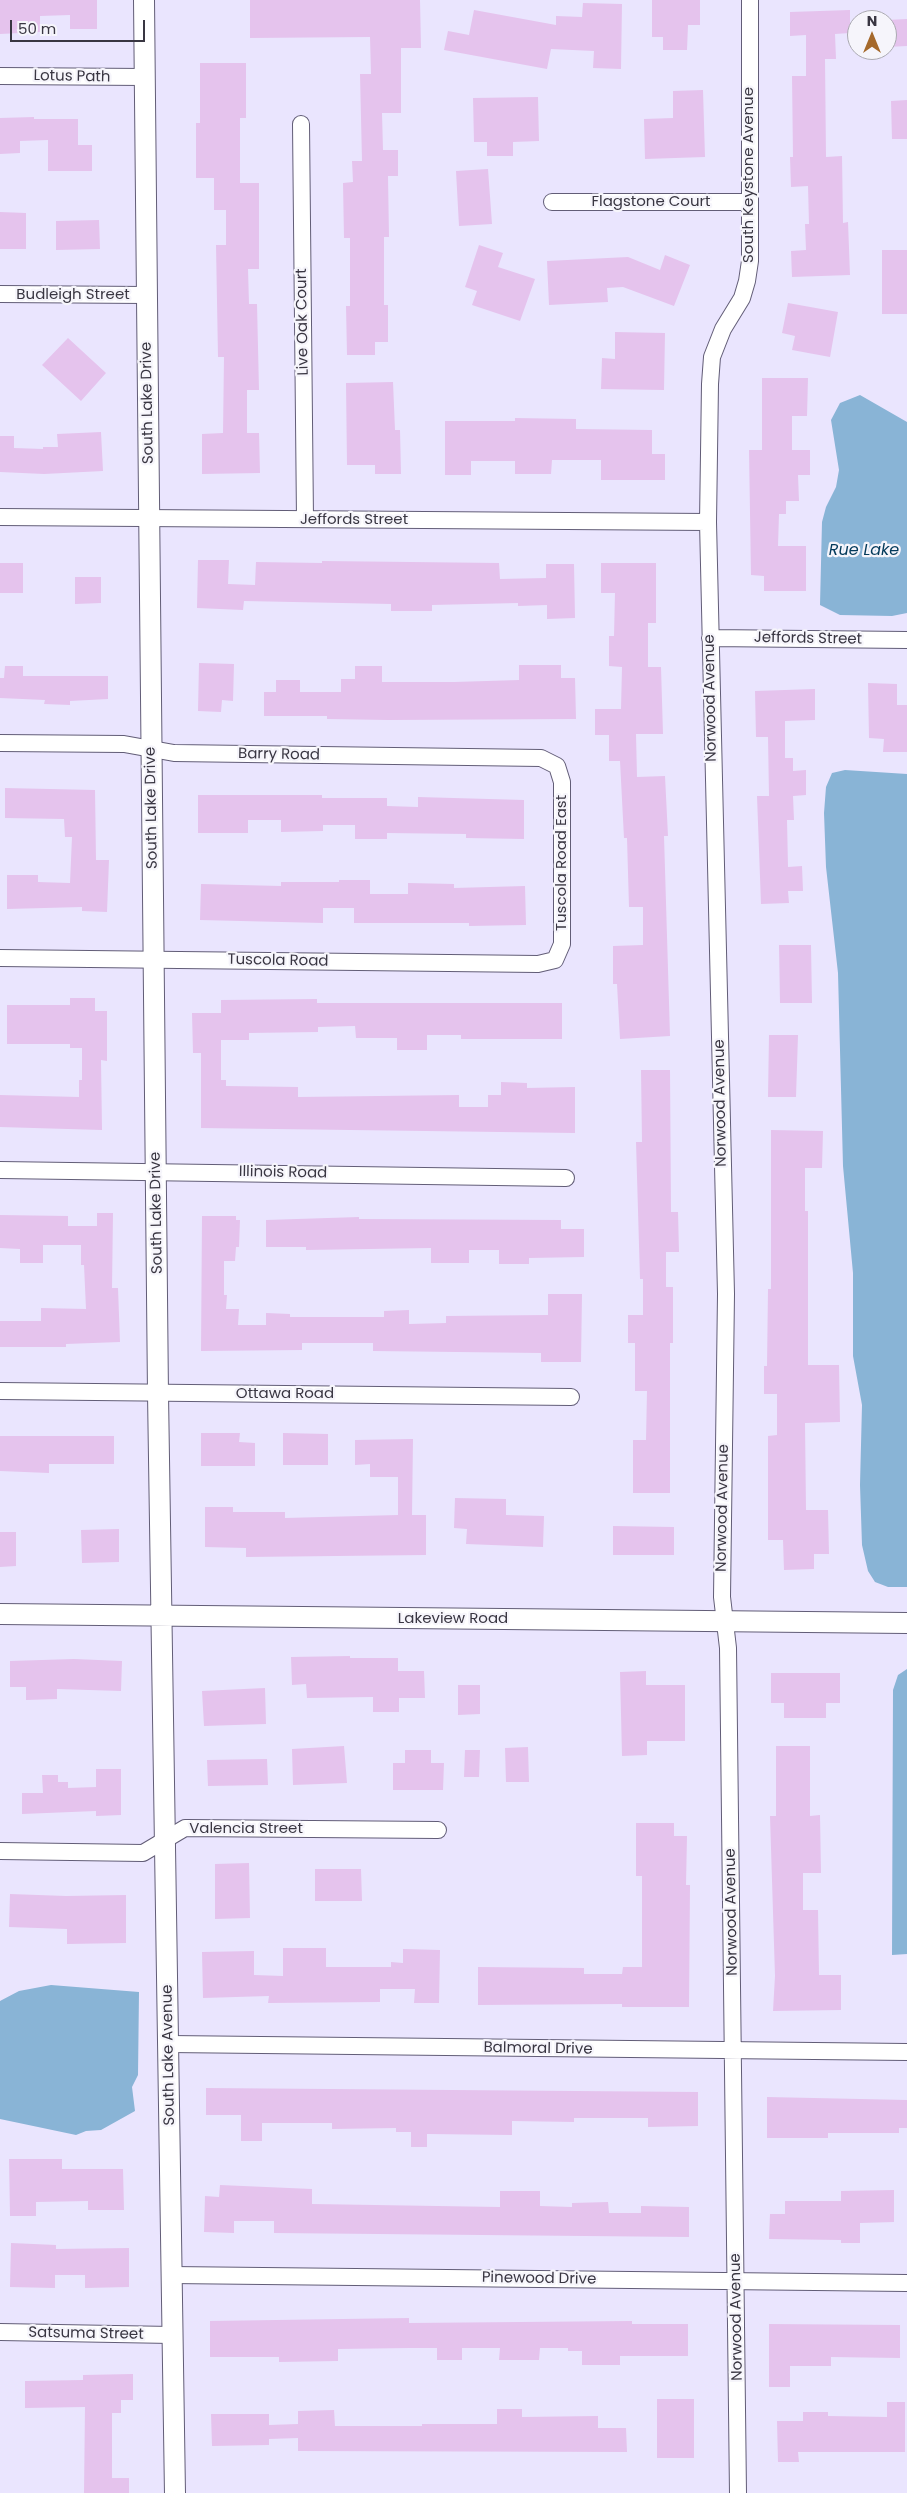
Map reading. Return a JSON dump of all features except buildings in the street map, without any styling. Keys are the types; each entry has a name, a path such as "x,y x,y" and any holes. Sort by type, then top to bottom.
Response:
{"street":[{"name":"South Lake Drive","path":"144,0 158,1394 162,1616"},
{"name":"South Keystone Avenue","path":"708,522 712,356 724,329 742,298 748,281 750,260 750,0"},
{"name":"Lotus Path","path":"0,76 145,77"},
{"name":"Live Oak Court","path":"301,124 305,519"},
{"name":"Flagstone Court","path":"552,202 750,202"},
{"name":"Budleigh Street","path":"0,294 146,295"},
{"name":"Jeffords Street","path":"0,517 708,522"},
{"name":"Norwood Avenue","path":"708,522 726,1294 722,1597 728,1648 738,2493"},
{"name":"Jeffords Street","path":"710,638 907,640"},
{"name":"Barry Road","path":"0,743 124,744 174,753 541,758 557,766"},
{"name":"Tuscola Road East","path":"555,960 562,944 562,782 557,766"},
{"name":"Tuscola Road","path":"0,958 538,964 555,960"},
{"name":"Illinois Road","path":"0,1170 566,1178"},
{"name":"Ottawa Road","path":"0,1391 158,1394 571,1396"},
{"name":"Lakeview Road","path":"0,1614 907,1623"},
{"name":"South Lake Avenue","path":"162,1616 175,2493"},
{"name":"Valencia Street","path":"0,1851 143,1852 185,1828 438,1830"},
{"name":"Balmoral Drive","path":"169,2044 907,2052"},
{"name":"Pinewood Drive","path":"171,2275 907,2283"},
{"name":"Satsuma Street","path":"0,2332 172,2335"}],"water":[{"name":"Rue Lake","path":"860,395 907,422 907,613 892,616 840,615 820,605 822,522 826,507 836,487 839,470 831,420 840,403"},
{"path":"845,770 907,774 907,1587 888,1587 875,1582 868,1571 862,1545 860,1485 862,1405 853,1356 853,1273 843,1166 838,973 826,867 824,813 826,787 832,773"},
{"path":"907,1669 907,1954 892,1955 893,1690 898,1675"},
{"path":"51,1985 139,1992 138,2075 132,2087 135,2111 101,2130 86,2131 76,2135 0,2119 0,2001 19,1991"}]}
